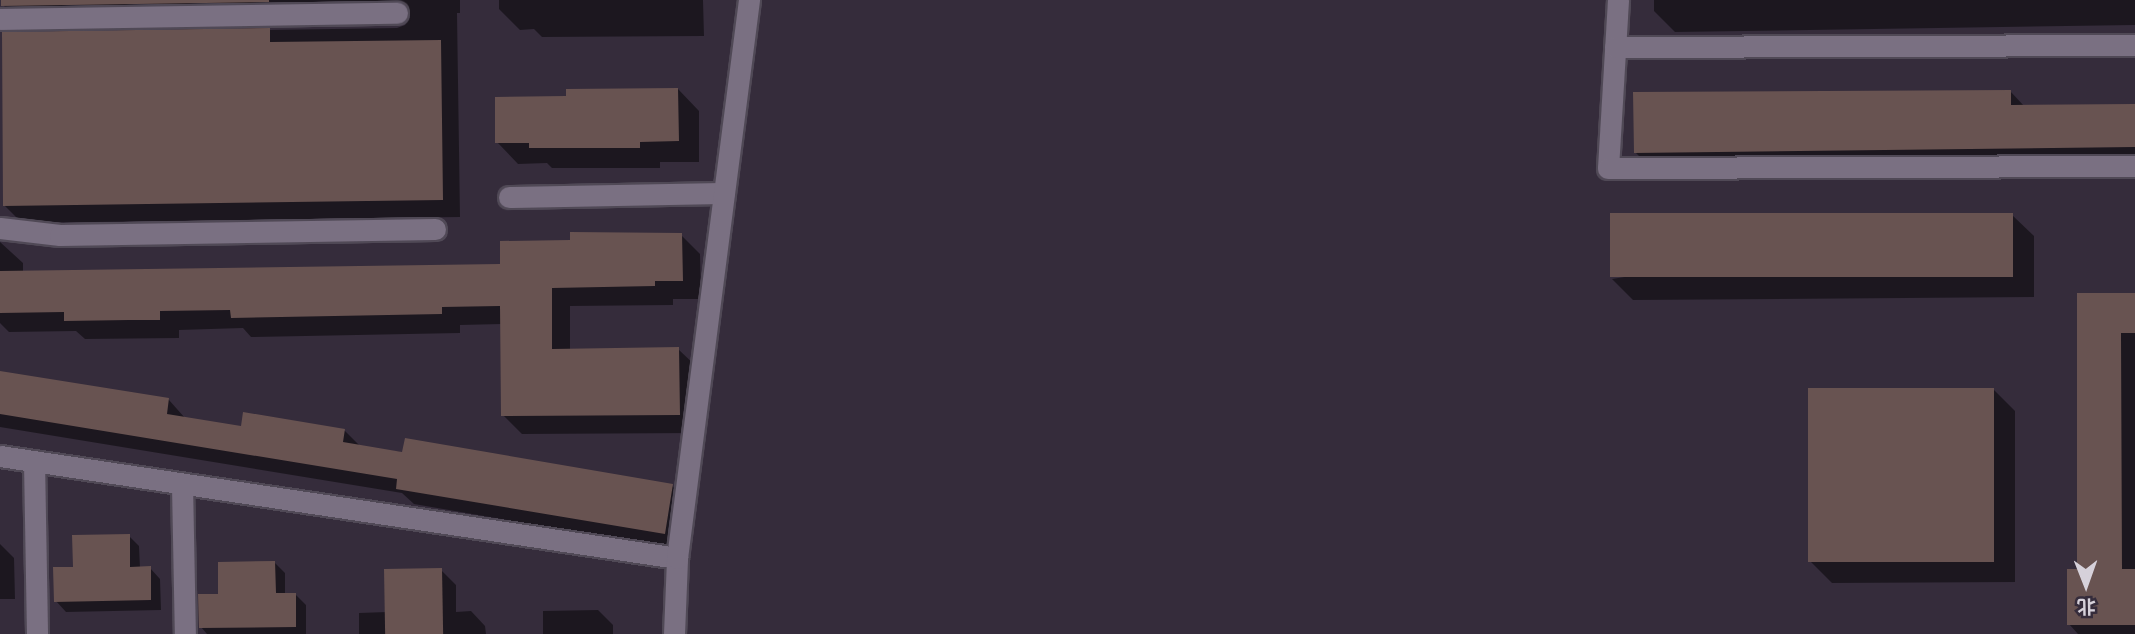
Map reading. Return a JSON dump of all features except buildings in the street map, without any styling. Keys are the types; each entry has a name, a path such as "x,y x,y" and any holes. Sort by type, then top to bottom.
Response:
{"street":[{"path":"674,634 677,558 748,0"},
{"path":"1618,0 1608,168 2135,166"},
{"path":"0,19 397,13"},
{"path":"1615,47 2135,45"},
{"path":"509,197 724,193"},
{"path":"0,228 60,235 435,229"},
{"path":"0,456 677,558"},
{"path":"34,461 37,634"},
{"path":"182,484 185,634"}]}
